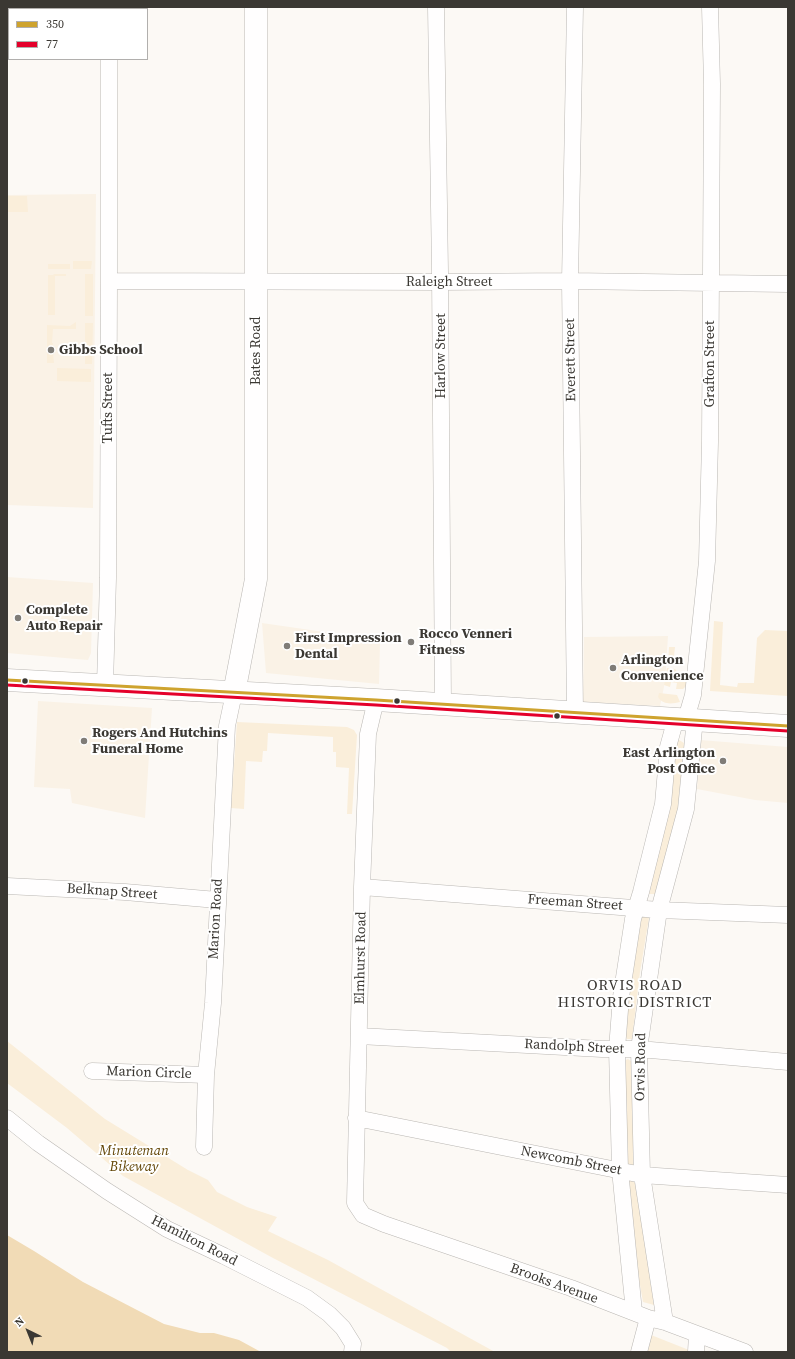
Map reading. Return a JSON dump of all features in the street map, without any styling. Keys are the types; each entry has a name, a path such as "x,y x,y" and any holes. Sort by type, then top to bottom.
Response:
{"main road":[{"name":"Bates Road","path":"234,692 256,579 256,7"},
{"path":"7,680 376,700 788,726"}],"street":[{"name":"Harlow Street","path":"436,7 440,282 443,704"},
{"name":"Everett Street","path":"575,7 570,281 575,712"},
{"name":"Grafton Street","path":"686,719 694,695 707,561 710,442 711,283 712,84 710,7"},
{"name":"Tufts Street","path":"105,685 108,598 109,60"},
{"name":"Raleigh Street","path":"109,281 570,281 788,284"},
{"name":"Marion Road","path":"204,1147 206,1075 212,1003 227,726 234,692"},
{"name":"Elmhurst Road","path":"363,1215 355,1203 356,1118 362,887 368,734 376,700"},
{"name":"Orvis Road","path":"641,1315 620,1170 617,1049 621,997 633,919 663,804 668,747 686,719"},
{"name":"Orvis Road","path":"665,1322 642,1175 639,1049 659,910 686,809 686,719"},
{"name":"Belknap Street","path":"7,886 124,892 217,900"},
{"name":"Freeman Street","path":"362,887 637,907 659,910 788,915"},
{"name":"Randolph Street","path":"359,1036 639,1049 788,1062"},
{"name":"Marion Circle","path":"92,1071 206,1075"},
{"name":"Hamilton Road","path":"7,1118 38,1143 107,1191 167,1229 307,1298 329,1314 343,1328 353,1344 352,1352"},
{"name":"Newcomb Street","path":"356,1118 642,1175 788,1185"},
{"name":"Brooks Avenue","path":"363,1215 571,1288 745,1352"},
{"path":"639,1352 641,1315"},
{"path":"696,1352 697,1334"}],"shaded area":[{"path":"17,7 79,7 75,8"},
{"name":"Gibbs School","path":"96,194 93,508 7,505 7,195"},
{"path":"7,577 93,583 91,653 88,660 7,653"},
{"path":"262,623 338,634 338,641 380,643 379,684 266,673"},
{"path":"668,636 665,682 660,706 583,702 584,637"},
{"path":"38,701 152,708 145,818 72,803 70,789 34,787"},
{"path":"700,740 788,747 788,803 755,800 697,789"},
{"path":"7,1235 83,1282 164,1324 200,1333 214,1333 239,1340 261,1352 7,1352"}],"green space":[{"path":"7,196 27,196 28,212 7,212"},
{"path":"73,261 92,261 91,269 73,269"},
{"path":"48,264 70,264 70,269 48,269"},
{"path":"66,274 66,276 55,276 55,315 48,315 48,275"},
{"path":"85,274 93,274 93,316 85,316"},
{"path":"76,322 76,329 53,329 52,354 54,363 47,363 47,325 70,326"},
{"path":"85,323 93,323 92,364 85,364"},
{"path":"57,368 91,369 91,382 57,381"},
{"path":"714,621 723,622 720,685 737,687 738,683 754,683 757,638 765,630 787,631 788,696 710,691"},
{"path":"669,647 675,647 673,665 668,665"},
{"path":"667,668 675,669 688,684 683,689 676,689 677,683 671,682 670,687 664,685"},
{"path":"659,693 677,695 680,702 665,703 658,697"},
{"path":"237,722 347,727 354,730 357,735 352,814 347,814 349,768 336,767 336,752 333,752 333,737 268,733 267,751 263,751 262,762 246,761 244,809 231,808"},
{"path":"679,740 684,743 678,811 657,894 649,894 675,742"},
{"path":"644,916 649,918 640,972 632,1039 627,1039 625,1034 626,1015 637,931"},
{"name":"Minuteman Bikeway","path":"7,1041 105,1119 188,1170 208,1180 217,1192 247,1207 277,1217 268,1231 328,1260 495,1352 451,1352 447,1348 273,1258 123,1176 67,1128 7,1083"},
{"path":"628,1059 632,1062 634,1166 626,1165 624,1061"},
{"path":"633,1179 637,1188 654,1305 643,1302 634,1251 628,1181"},
{"path":"646,1333 689,1350 689,1352 641,1352"}],"transit line":[{"name":"350","path":"7,680 376,700 788,726"},
{"name":"77","path":"7,685 376,705 788,731"}],"place":[{"name":"Gibbs School","path":"51,350"},
{"name":"Complete Auto Repair","path":"18,618"},
{"name":"Rocco Venneri Fitness","path":"411,642"},
{"name":"First Impression Dental","path":"287,646"},
{"name":"Arlington Convenience","path":"613,668"},
{"name":"Rogers And Hutchins Funeral Home","path":"84,741"},
{"name":"East Arlington Post Office","path":"723,761"}],"district":[{"name":"ORVIS ROAD HISTORIC DISTRICT","path":"635,994"}]}
